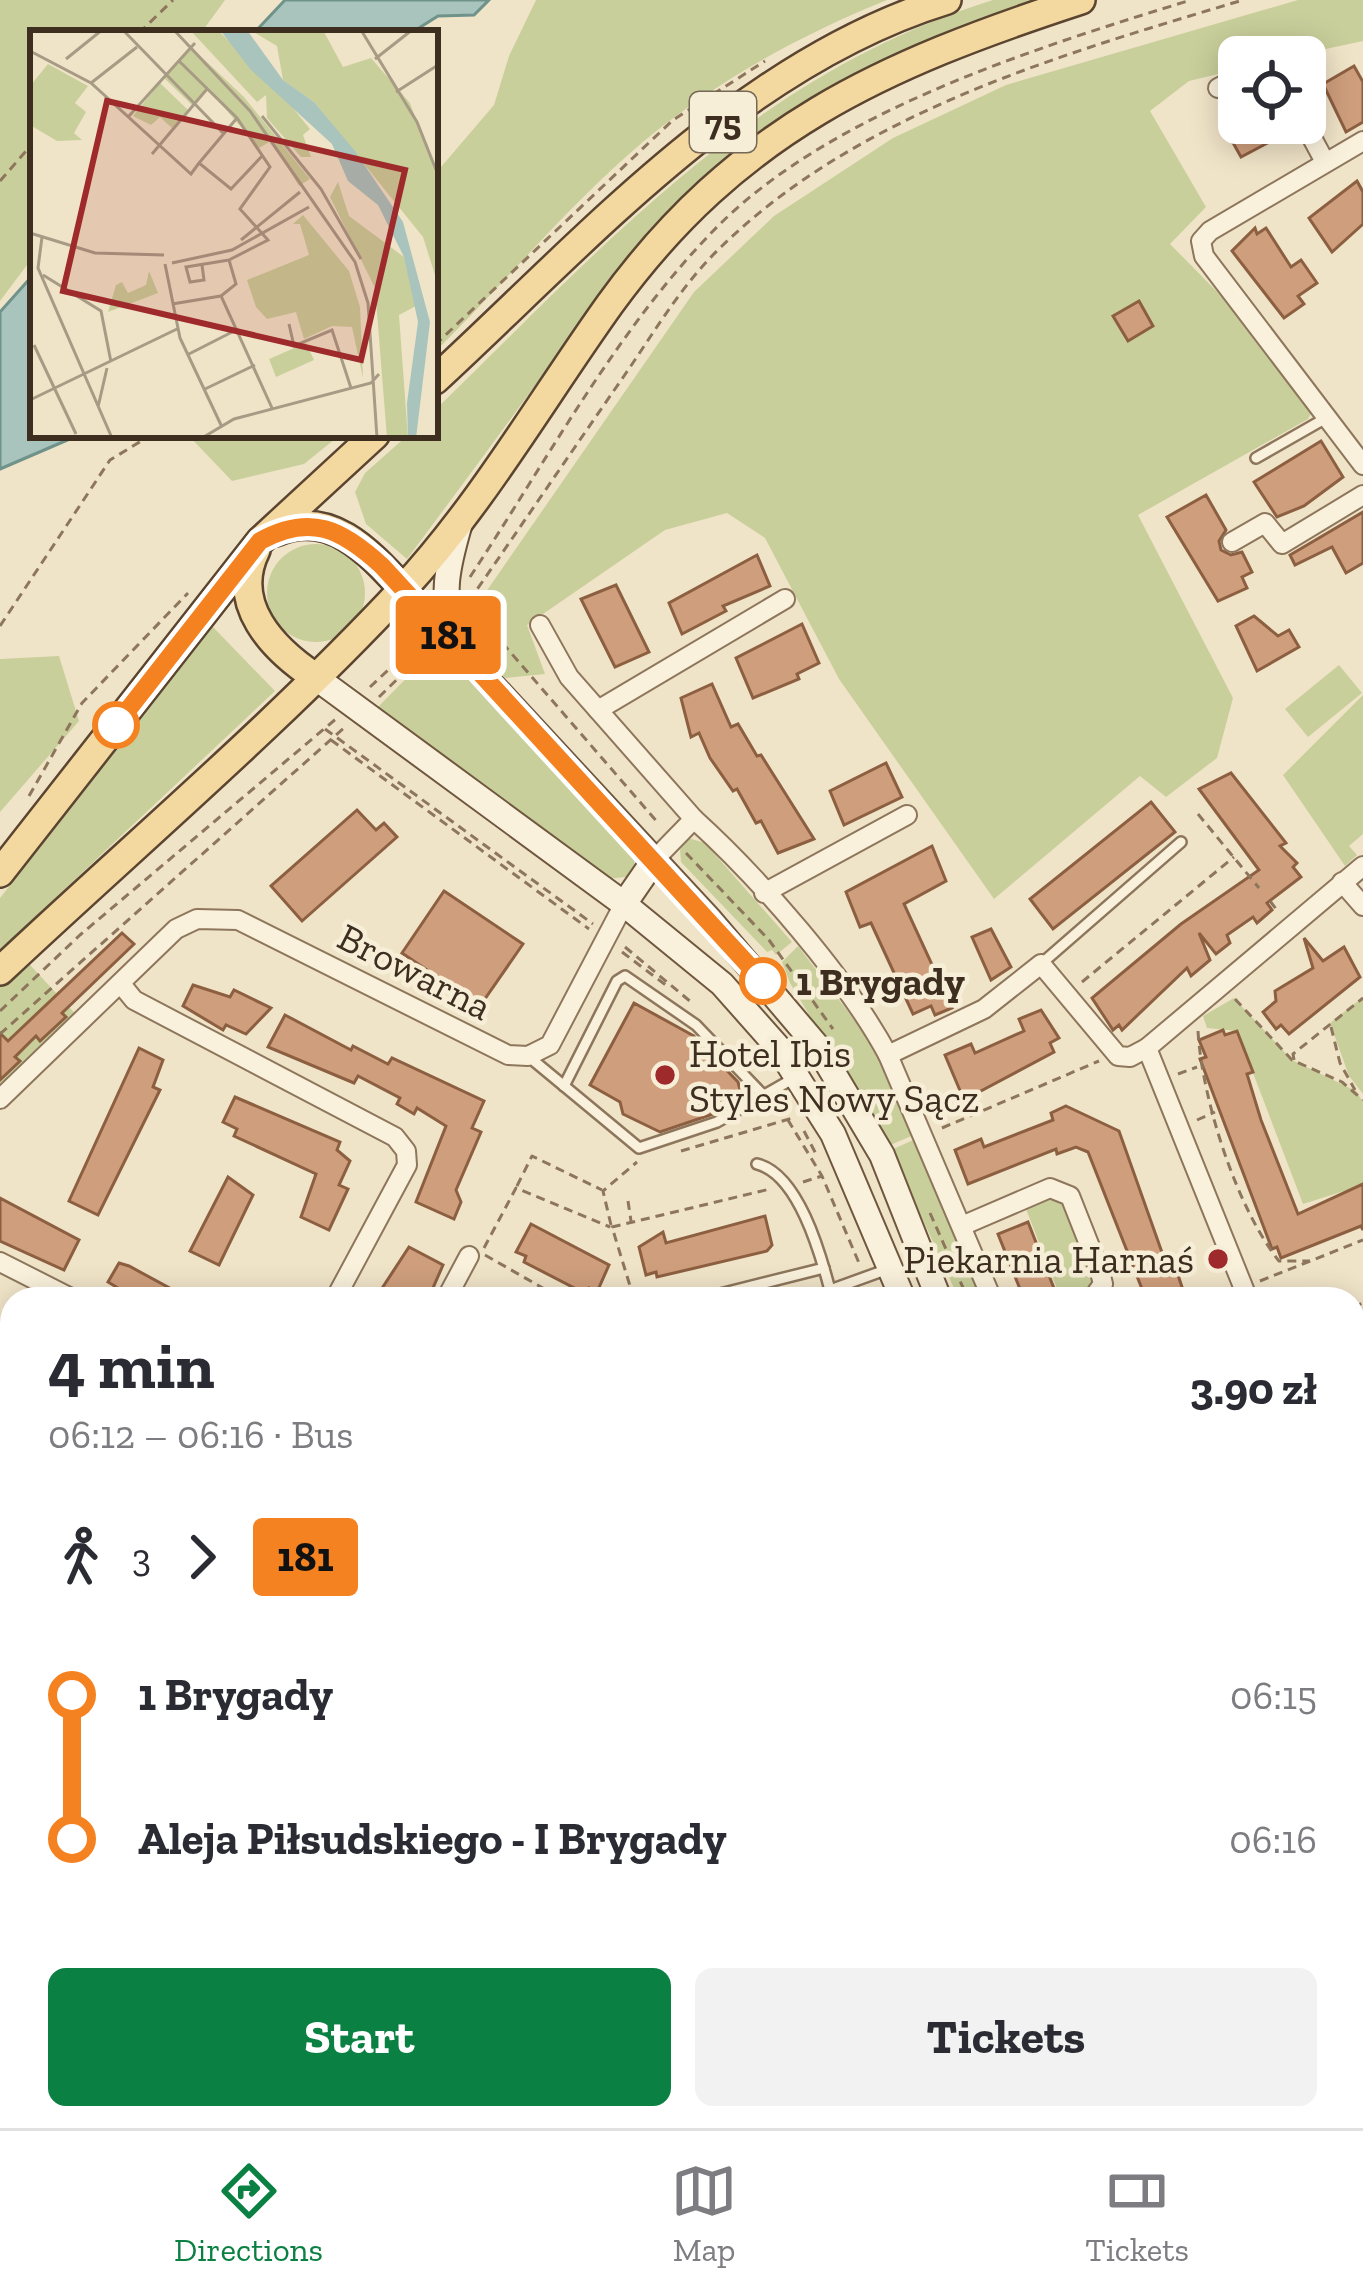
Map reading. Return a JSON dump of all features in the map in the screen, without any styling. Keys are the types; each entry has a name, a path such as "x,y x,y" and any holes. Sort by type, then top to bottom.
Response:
{"main road":[{"name":"75","path":"438,377 672,161 748,103 834,47 947,0"},
{"name":"75","path":"0,971 403,589 463,513 611,304 707,192 778,136 860,83 966,38 1081,0"},
{"path":"0,873 260,541 372,438"},
{"path":"315,677 270,639 250,604 251,560 260,541 282,529 320,524 359,546 403,589"}],"street":[{"path":"1362,142 1201,241 1204,256 1363,465"},
{"path":"1315,144 1325,162"},
{"path":"1232,542 1265,523 1282,544 1363,495"},
{"path":"444,627 447,569 463,513"},
{"path":"403,589 444,627 817,1046 882,1155 934,1287"},
{"path":"598,710 785,599"},
{"path":"540,626 569,677 764,893 866,1015 964,1225 987,1287"},
{"path":"315,677 624,904 722,984 797,1076 850,1167 899,1287"},
{"path":"764,893 907,815"},
{"path":"624,904 655,860 694,819"},
{"path":"887,1055 984,1009 1041,964 1118,1056 1130,1057 1147,1048 1363,866"},
{"path":"1342,882 1363,907"},
{"name":"Browarna","path":"0,1099 176,929 197,919 238,920 508,1055 528,1056 550,1045 624,904"},
{"path":"121,984 134,1000 395,1137 406,1151 406,1165 341,1287"},
{"path":"1147,1048 1243,1287"},
{"path":"964,1225 1050,1188 1063,1190 1100,1272 1101,1287"},
{"path":"452,1287 469,1256"},
{"path":"0,1262 30,1287"}],"lane":[{"path":"1256,458 1326,418"},
{"path":"1041,964 1180,842"},
{"path":"564,1086 617,981 626,976 696,1024 769,1097"},
{"path":"528,1056 639,1148 717,1122 769,1097 797,1076"},
{"path":"757,1164 772,1168 786,1186 829,1287"},
{"path":"847,1287 893,1267"},
{"path":"748,1287 824,1268"}],"path":[{"path":"142,30 173,0"},
{"path":"471,576 631,332 721,223 868,122 974,74 1191,0"},
{"path":"0,1011 98,920 358,708 444,627 677,295 723,244 800,185 872,140 982,87 1100,43 1243,0"},
{"path":"0,181 30,146"},
{"path":"0,626 110,460 146,438"},
{"path":"0,1034 330,739 444,627"},
{"path":"330,739 691,1008"},
{"path":"1198,814 1259,888"},
{"path":"1076,992 1234,857"},
{"path":"1270,902 1284,919"},
{"path":"1228,991 1275,1047 1356,1091"},
{"path":"1295,1061 1293,1054 1363,998"},
{"path":"1197,1017 1199,1067 1254,1228 1279,1261 1312,1261"},
{"path":"1330,1023 1340,1063 1363,1100"},
{"path":"1168,1067 1172,1077 1199,1067"},
{"path":"769,1097 793,1118 868,1287"},
{"path":"1190,1123 1215,1112"},
{"path":"668,1154 793,1118"},
{"path":"1216,1157 1228,1153"},
{"path":"516,1188 612,1227 603,1191 532,1156 482,1253 541,1287"},
{"path":"603,1191 629,1164 649,1159"},
{"path":"628,1201 632,1222"},
{"path":"1249,1271 1254,1284 1363,1240"}],"green space":[{"path":"0,0 225,0 203,30 30,30 30,261 0,301"},
{"path":"536,0 887,0 751,67 657,131 578,203 438,349 438,170 494,105 509,56"},
{"path":"993,0 1038,0 894,54 762,131 683,197 651,232 407,559 366,524 355,492 365,473 405,438 438,438 438,407 625,226 757,118 830,72 908,32"},
{"path":"1298,0 1363,0 1363,41 1326,49 1326,36 1218,36 1218,74 1189,81 1150,111 1206,207 1170,244 1243,318 1312,411 1308,419 1138,515 1233,698 1217,758 1166,797 1140,776 994,899 839,679 765,538 727,513 665,530 527,625 545,674 505,678 465,622 694,292 774,216 893,138 1006,85"},
{"path":"191,438 336,438 304,464 232,481"},
{"path":"316,544 351,558 365,593 351,628 316,642 281,628 267,593 281,558"},
{"path":"213,627 275,691 0,950 0,898"},
{"path":"439,645 633,855 635,866 626,877 606,879 377,708"},
{"path":"59,656 79,721 0,812 0,659"},
{"path":"1339,665 1362,693 1308,737 1285,709"},
{"path":"1363,695 1363,834 1349,846 1357,855 1345,866 1283,775"},
{"path":"688,838 705,843 792,942 776,955 767,952 681,862 680,850"},
{"path":"798,946 865,1034 916,1134 888,1146 790,983 782,962"},
{"path":"19,953 82,1021 0,1099 0,975"},
{"path":"1363,997 1363,1094 1349,1076 1330,1023"},
{"path":"1234,998 1292,1060 1356,1091 1363,1102 1363,1185 1303,1204 1237,1031 1207,1028 1203,1016"},
{"path":"920,1137 981,1287 954,1287 891,1150"},
{"path":"1053,1197 1065,1200 1096,1279 1093,1287 1056,1287 1026,1209"}],"water":[{"path":"285,0 489,0 474,15 438,16 416,30 257,30"},
{"path":"30,278 30,438 72,438 0,469 0,312"}],"building":[{"path":"1354,66 1363,82 1363,122 1346,132 1326,82"},
{"path":"1234,144 1266,144 1241,157"},
{"path":"1357,181 1363,192 1363,224 1332,252 1309,218"},
{"path":"1255,228 1257,234 1266,228 1291,267 1301,260 1317,283 1298,296 1304,304 1284,318 1232,251"},
{"path":"1139,301 1153,326 1128,341 1113,316"},
{"path":"1321,441 1343,477 1304,506 1277,517 1254,482"},
{"path":"1206,495 1226,530 1219,541 1221,550 1231,555 1242,552 1252,572 1242,577 1247,588 1218,601 1167,517"},
{"path":"1363,512 1363,563 1346,573 1332,547 1295,565 1290,555"},
{"path":"757,555 770,586 723,606 726,611 682,634 669,603"},
{"path":"616,585 649,652 615,667 581,599"},
{"path":"1254,616 1278,636 1289,630 1299,647 1257,671 1236,626"},
{"path":"802,624 819,663 797,674 799,679 753,698 736,658"},
{"path":"712,684 731,727 738,724 757,756 761,755 814,839 778,853 761,821 756,823 737,789 733,791 710,758 699,733 691,737 681,698"},
{"path":"886,763 902,797 844,825 830,791"},
{"path":"1231,773 1286,843 1280,846 1297,863 1293,867 1301,877 1267,903 1272,910 1257,923 1253,917 1227,935 1230,943 1216,954 1199,933 1210,960 1191,976 1187,968 1122,1030 1119,1025 1113,1030 1092,998 1181,924 1259,870 1199,789"},
{"path":"1151,802 1175,832 1053,929 1030,899"},
{"path":"357,810 376,830 384,823 397,837 302,921 271,886"},
{"path":"932,846 946,881 904,904 952,1008 935,1015 931,1006 913,1014 871,923 860,927 846,892"},
{"path":"444,891 523,944 480,1006 402,953"},
{"path":"991,929 1011,967 991,980 972,937"},
{"path":"122,933 134,944 62,1013 66,1017 15,1057 20,1061 0,1080 0,1033 8,1041"},
{"path":"1304,938 1323,961 1344,947 1360,977 1289,1034 1281,1025 1276,1029 1263,1012 1276,1001 1275,991 1313,968"},
{"path":"193,985 230,997 234,990 271,1008 246,1034 226,1025 223,1030 183,1006"},
{"name":"Hotel Ibis Styles Nowy Sącz","path":"634,1003 694,1036 703,1054 709,1052 738,1082 741,1093 719,1100 722,1109 713,1114 660,1132 623,1114 620,1102 590,1085"},
{"path":"1041,1010 1059,1038 1050,1043 1054,1052 964,1100 945,1055 971,1044 975,1053 1024,1031 1019,1019"},
{"path":"285,1015 351,1050 353,1046 388,1064 392,1058 484,1101 472,1128 481,1132 456,1190 461,1202 454,1219 416,1202 446,1126 417,1108 414,1114 397,1104 400,1098 358,1076 354,1083 268,1047"},
{"path":"1223,1030 1225,1035 1237,1031 1253,1072 1247,1074 1261,1120 1298,1214 1363,1184 1363,1230 1361,1226 1281,1258 1277,1247 1272,1249 1200,1059 1206,1057 1199,1040"},
{"path":"139,1048 163,1060 153,1087 160,1090 98,1215 69,1201"},
{"path":"235,1097 340,1142 337,1150 350,1161 339,1185 348,1189 329,1230 301,1217 316,1174 234,1136 237,1129 223,1122"},
{"path":"1066,1106 1119,1131 1170,1275 1177,1272 1182,1287 1141,1287 1088,1152 1076,1147 1057,1154 1056,1149 968,1184 955,1150 981,1139 984,1147 1053,1120 1051,1113"},
{"path":"228,1177 253,1195 219,1265 190,1251"},
{"path":"0,1198 79,1240 64,1270 0,1241"},
{"path":"765,1216 772,1245 767,1251 657,1277 656,1272 646,1275 639,1247 663,1232 666,1243"},
{"path":"1028,1222 1053,1287 1019,1287 998,1234"},
{"path":"531,1224 609,1265 599,1287 572,1287 524,1262 526,1256 516,1252"},
{"path":"409,1247 443,1265 433,1287 383,1287"},
{"path":"119,1263 168,1287 116,1287 108,1282"}],"bus line":[{"name":"181","path":"116,725 260,541 282,529 320,524 341,533 382,566 763,981"}],"place":[{"name":"1 Brygady","path":"763,981"},
{"name":"Hotel Ibis Styles Nowy Sącz","path":"665,1075"},
{"name":"Piekarnia Harnaś","path":"1218,1259"}]}
